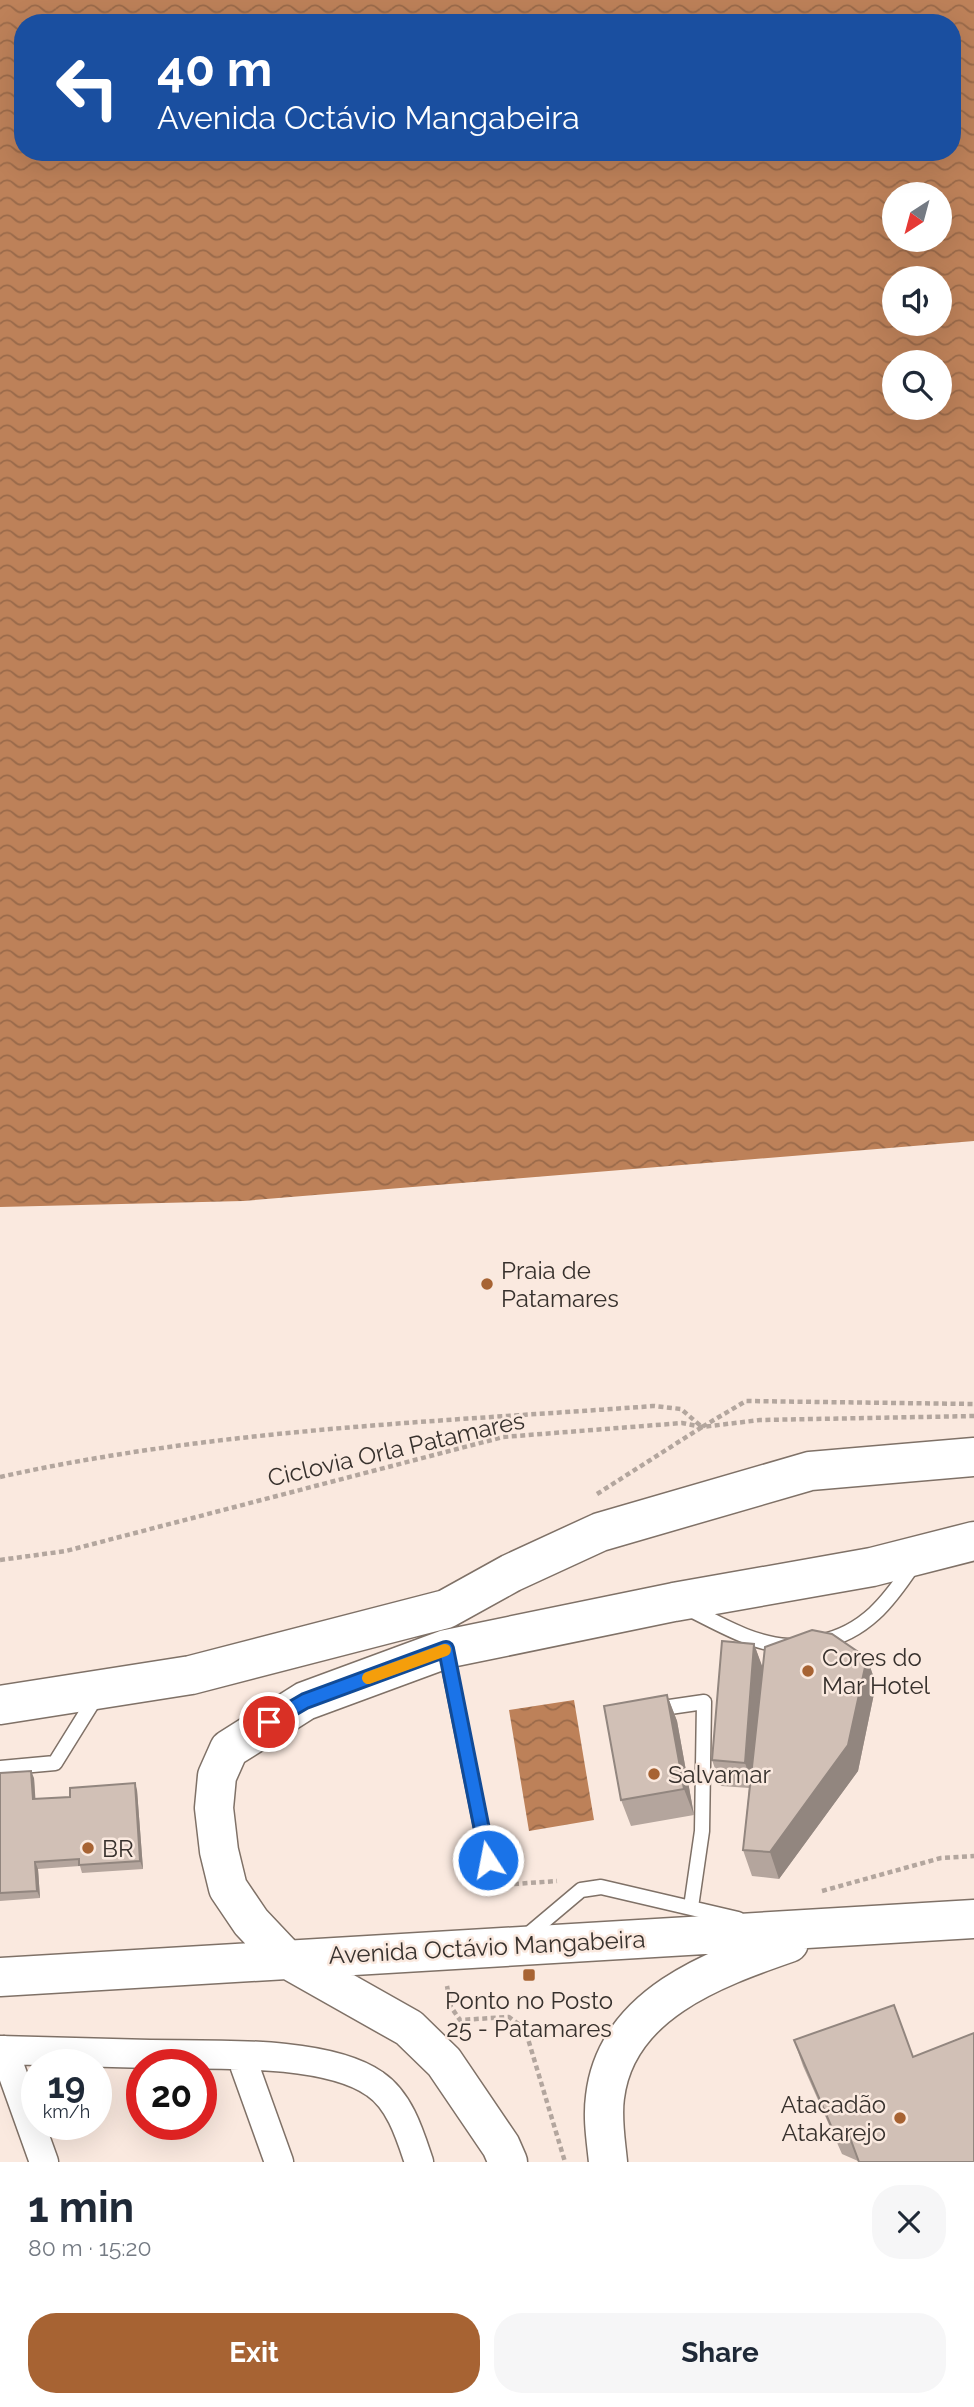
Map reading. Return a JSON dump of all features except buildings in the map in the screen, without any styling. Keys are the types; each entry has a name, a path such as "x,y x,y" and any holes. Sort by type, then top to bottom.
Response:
{"main road":[{"path":"0,1705 191,1675 446,1609 511,1573 600,1532 810,1471 974,1457"},
{"path":"508,2162 501,2146 444,2062 409,2028 285,1958 251,1922 228,1888 219,1851 214,1808 217,1776 229,1749 305,1701 446,1649 674,1602 872,1567 922,1552 974,1541"},
{"name":"Avenida Octávio Mangabeira","path":"0,1977 974,1919"},
{"path":"608,2162 605,2096 614,2063 633,2032 660,2002 691,1982 744,1959 834,1927"}],"street":[{"path":"44,2162 2,2050 241,2056 304,2061 342,2069 376,2084 395,2105 407,2127 419,2162"},
{"path":"241,2056 279,2162"}],"lane":[{"path":"674,1602 769,1645 797,1646 832,1639 862,1625 887,1605 922,1552"},
{"path":"446,1649 493,1886"},
{"path":"0,1768 55,1763 101,1690"},
{"path":"639,1711 704,1702 702,1832 691,1908"},
{"path":"516,1946 581,1890 601,1887 783,1930"}],"path":[{"path":"0,1478 79,1460 214,1439 358,1427 654,1406 681,1409 702,1427 746,1401 974,1404"},
{"name":"Ciclovia Orla Patamares","path":"0,1560 66,1551 503,1437 681,1423 702,1427 760,1420 974,1416"},
{"path":"493,1886 554,1879 581,1890"},
{"path":"442,1951 454,2015 468,2021 509,2017 525,2029 565,2162"}],"water":[{"path":"0,0 974,0 974,1141 243,1201 0,1207"},
{"path":"574,1700 594,1820 529,1831 509,1710"}],"slow traffic":[{"path":"368,1678 445,1650"}],"place":[{"name":"Praia de Patamares","path":"487,1284"},
{"name":"Cores do Mar Hotel","path":"808,1671"},
{"name":"Salvamar","path":"654,1774"},
{"name":"BR","path":"88,1848"},
{"name":"Ponto no Posto 25 - Patamares","path":"529,1975"},
{"name":"Atacadão Atakarejo","path":"900,2118"}],"route":[{"path":"269,1722 305,1701 446,1649 488,1860"}]}
